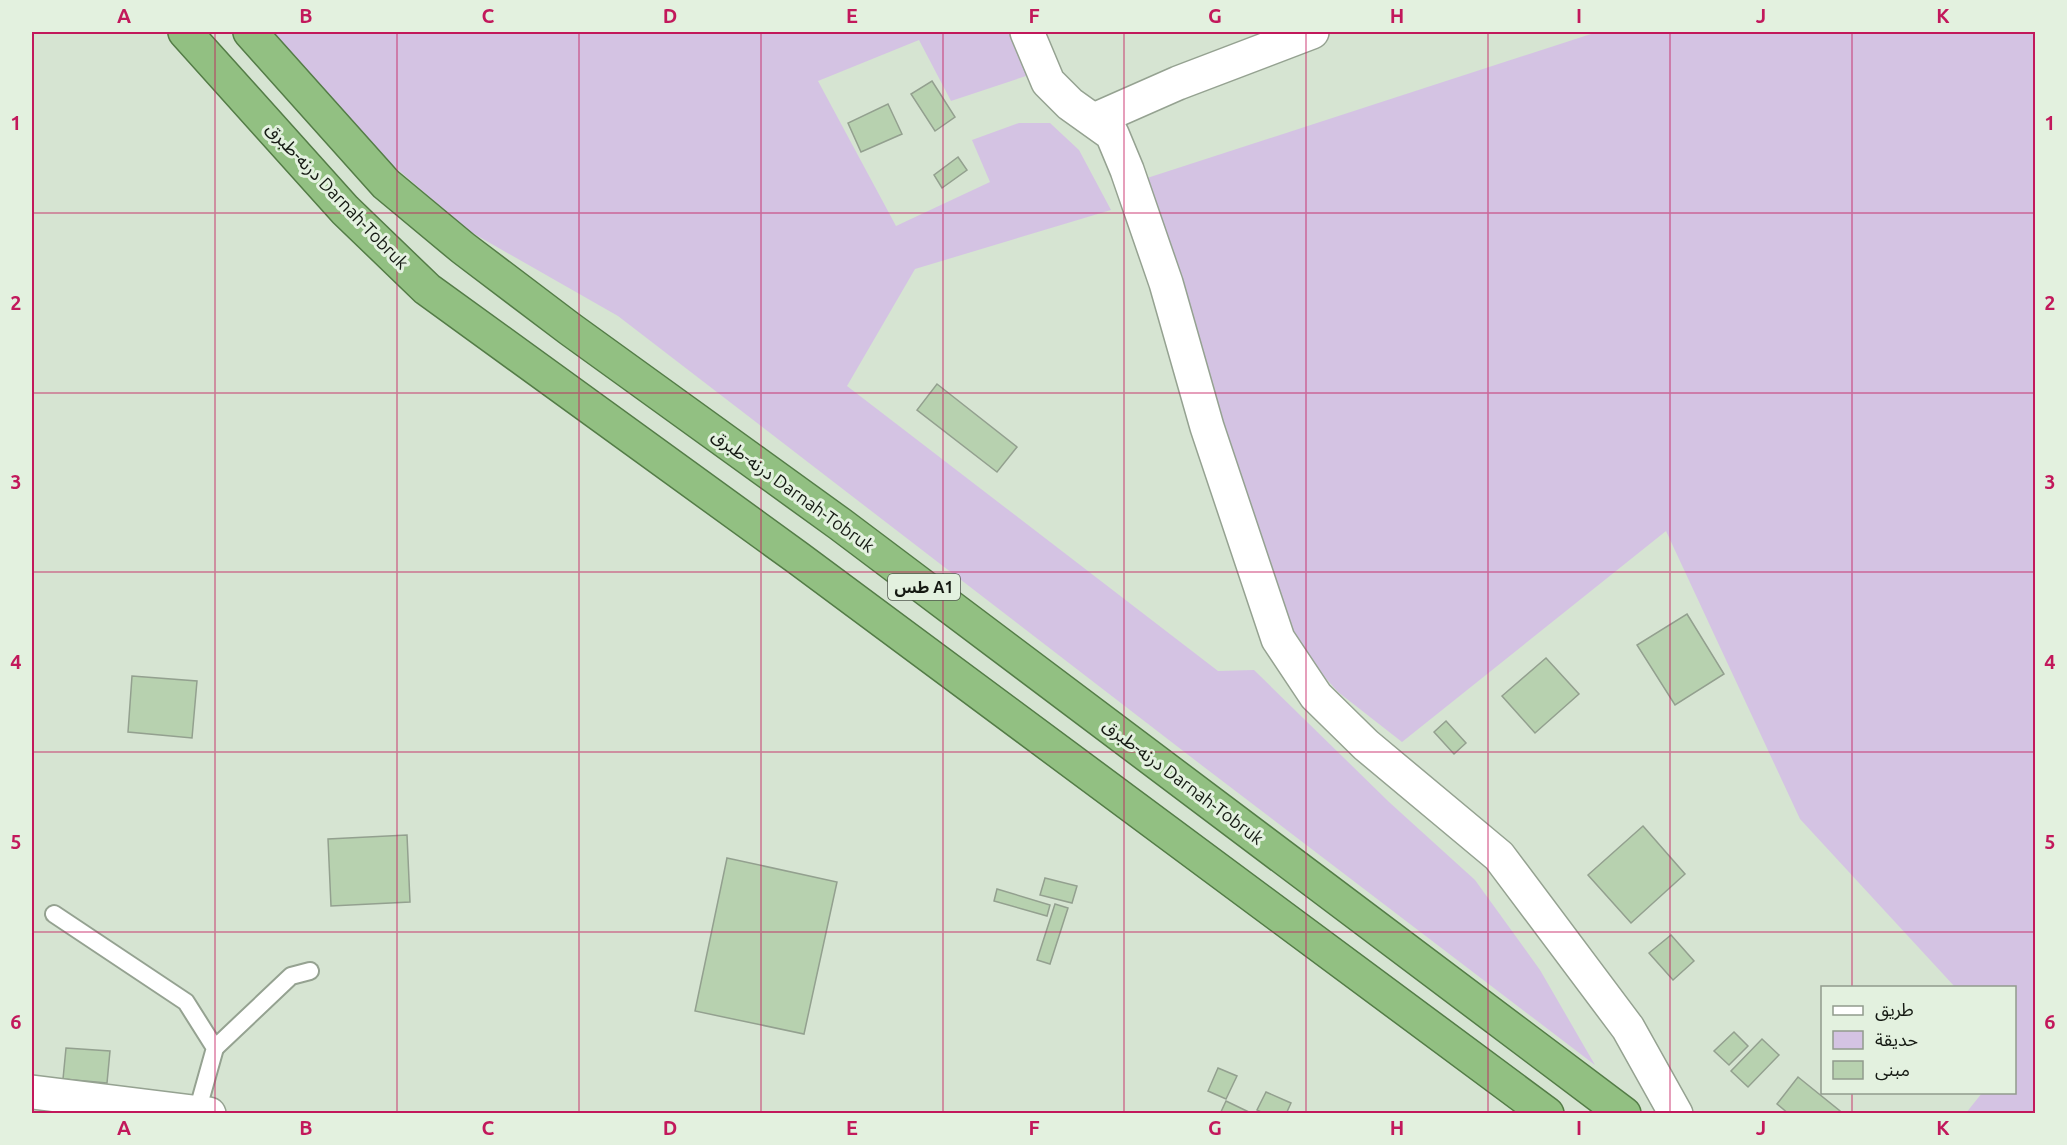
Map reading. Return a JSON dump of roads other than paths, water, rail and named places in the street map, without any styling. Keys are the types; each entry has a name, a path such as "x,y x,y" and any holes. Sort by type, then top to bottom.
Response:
{"highway":[{"name":"درنه-طبرق Darnah-Tobruk","path":"185,32 345,210 427,289 798,558 1547,1113"},
{"name":"درنه-طبرق Darnah-Tobruk","path":"250,32 386,184 463,248 580,336 840,524 1624,1113"}],"street":[{"path":"1027,32 1048,82 1070,104 1112,134 1127,170 1166,283 1207,427 1278,639 1316,696 1366,745 1498,856 1628,1028 1676,1113"},
{"path":"1094,120 1179,83 1312,32"},
{"path":"32,1092 106,1107 203,1113"}],"lane":[{"path":"54,914 186,1002 215,1048"},
{"path":"203,1113 215,1048 291,976 310,971"}]}
